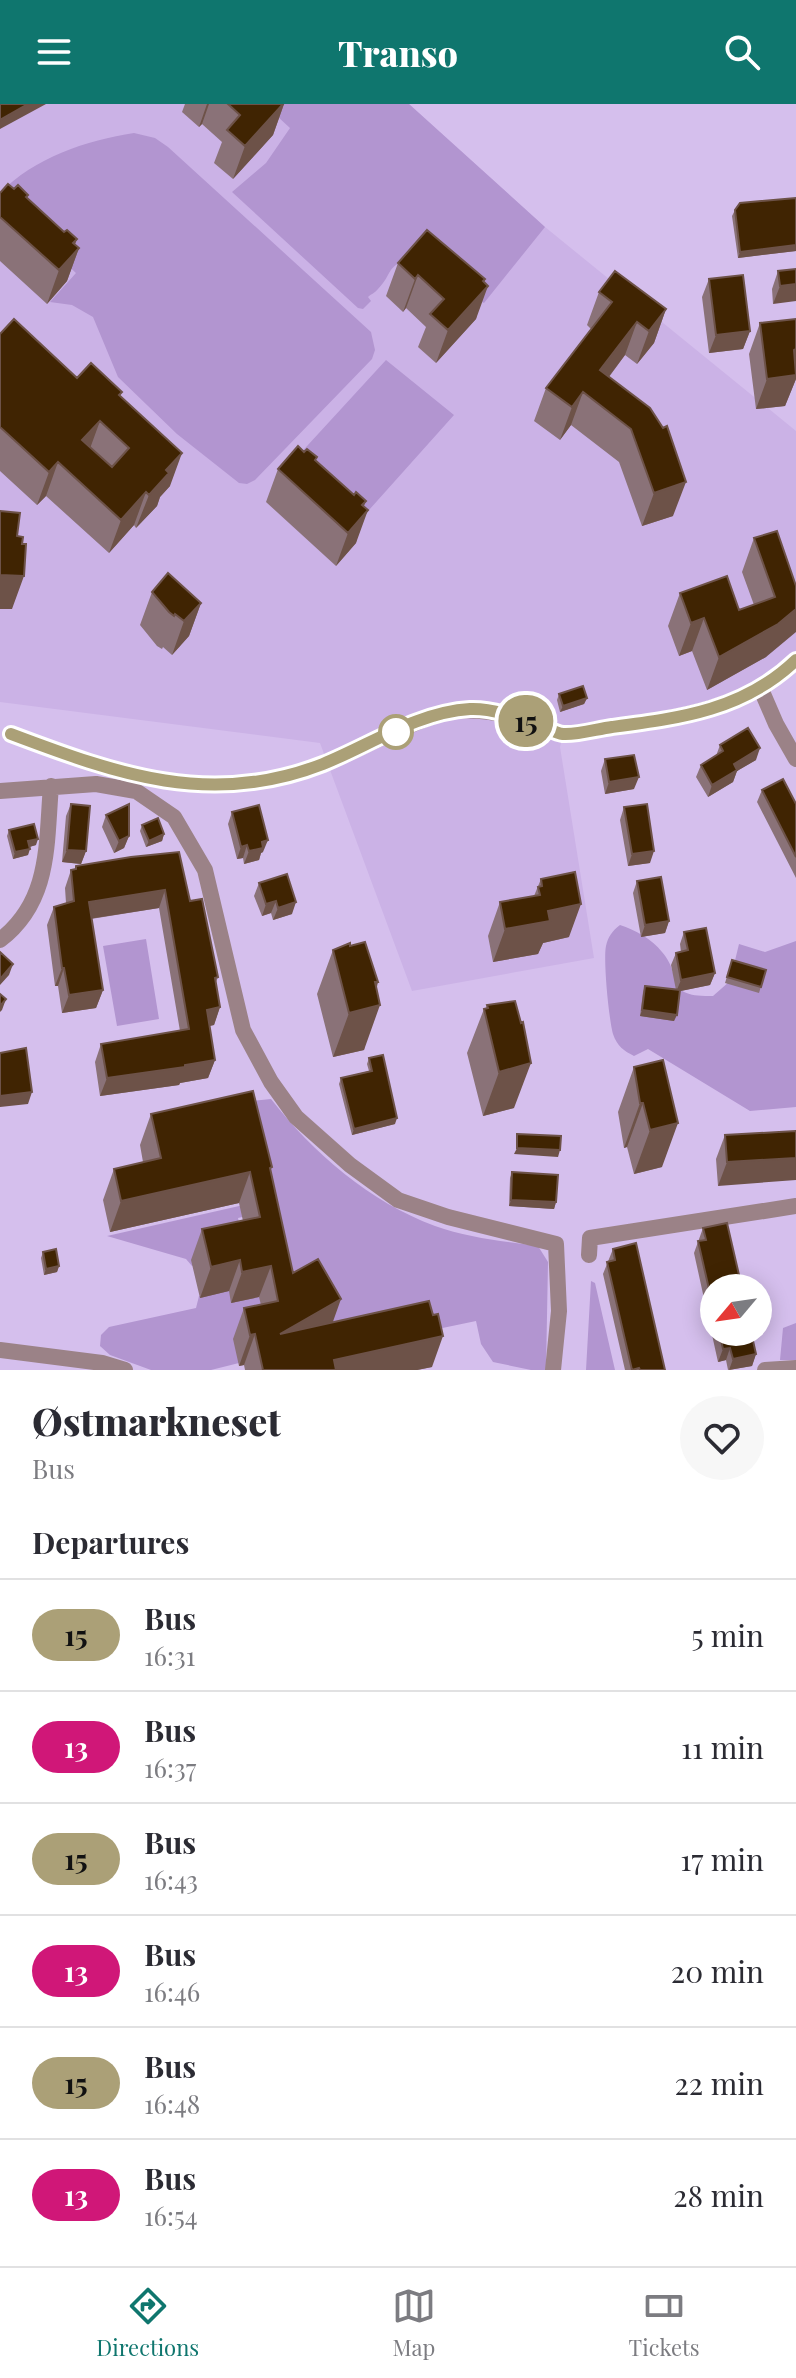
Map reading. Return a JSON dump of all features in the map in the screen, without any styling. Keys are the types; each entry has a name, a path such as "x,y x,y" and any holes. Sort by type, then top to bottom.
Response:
{"street":[{"path":"11,734 74,758 144,777 181,785 220,786 270,780 320,765 441,712 474,709 514,716 563,734 696,713 726,705 760,687 796,660"},
{"path":"760,687 796,759"},
{"path":"0,791 96,784 136,791 174,817 205,870 243,1030 271,1082 296,1117 350,1165 398,1200 448,1217 556,1244 559,1311 553,1370"},
{"path":"0,940 30,908 38,893 51,786"},
{"path":"589,1255 590,1238 796,1206"},
{"path":"0,1350 102,1363 125,1370"},
{"path":"765,1370 796,1368"}],"shaded area":[{"path":"0,104 409,104 545,227 796,431 796,660 726,705 563,734 560,747 594,958 412,991 320,743 0,702"},
{"path":"264,104 409,104 545,227 484,303 463,293 412,257 393,267 378,289 368,297 371,301 363,309 358,308 232,192 266,163 290,128"},
{"path":"134,133 155,138 168,147 371,332 375,350 372,359 255,480 247,484 239,483 177,434 118,377 93,317 72,305 50,302 76,273 0,203 0,193 45,160 98,140"},
{"path":"386,360 454,415 352,529 285,470"},
{"path":"620,925 653,943 668,961 680,989 697,995 713,996 730,981 739,944 765,952 796,941 796,1107 750,1111 648,1049 634,1056 621,1048 611,1027 605,964 608,940"},
{"path":"146,939 159,1019 117,1026 103,946"},
{"path":"271,1099 324,1157 388,1204 447,1230 538,1246 548,1262 546,1370 493,1362 481,1344 476,1321 337,1350 281,1305 240,1102"},
{"path":"248,1204 251,1215 238,1218 246,1253 192,1266 186,1259 107,1236"},
{"path":"591,1281 595,1283 615,1370 586,1370"},
{"path":"257,1282 270,1336 243,1362 211,1370 151,1370 110,1355 100,1346 101,1335 109,1327 196,1308 199,1296"},
{"path":"796,1323 796,1360 780,1360 783,1328"}],"building":[{"path":"0,104 28,104 0,120"},
{"path":"228,104 283,104 245,146 227,130 240,115"},
{"path":"8,184 14,189 18,185 28,195 26,197 64,232 67,230 77,239 73,243 79,248 59,270 0,217 0,193"},
{"path":"796,198 796,245 740,252 735,210 740,203"},
{"path":"427,230 485,279 483,281 488,286 448,330 430,314 444,299 418,275 415,279 398,263"},
{"path":"796,269 796,284 780,286 778,271"},
{"path":"615,271 666,309 649,331 637,322 600,370 650,408 663,428 667,426 686,482 654,493 631,429 583,392 572,407 546,388 612,302 599,292"},
{"path":"743,275 750,331 716,335 709,279"},
{"path":"14,319 77,378 91,363 122,392 119,395 182,453 149,495 146,492 121,520 58,462 49,472 0,427 0,334","holes":["100,421 129,448 112,467 82,440"]},
{"path":"796,319 796,375 767,379 760,323"},
{"path":"298,446 317,457 315,460 354,495 356,492 366,501 362,505 368,510 348,533 278,469"},
{"path":"0,511 20,513 17,536 23,537 22,544 26,544 24,576 0,575"},
{"path":"777,531 796,586 796,609 778,624 719,657 704,618 691,623 680,593 727,576 739,610 775,597 754,538"},
{"path":"168,573 201,603 184,621 169,612 152,592"},
{"path":"583,686 587,698 563,706 559,694"},
{"path":"748,728 760,748 734,764 737,770 712,785 701,765 723,751 720,745"},
{"path":"634,755 639,777 609,782 605,759"},
{"path":"783,779 796,804 796,857 762,790"},
{"path":"71,804 90,806 86,851 67,850"},
{"path":"129,804 129,836 119,841 106,815"},
{"path":"647,804 654,851 632,854 624,807"},
{"path":"259,805 268,840 262,842 263,848 249,851 247,845 241,847 232,812"},
{"path":"158,818 164,834 149,841 142,825"},
{"path":"34,824 38,839 28,841 30,849 15,852 9,830"},
{"path":"179,852 190,901 202,899 218,977 215,978 220,1007 207,1010 215,1060 107,1078 101,1044 189,1029 165,890 89,902 103,990 69,995 54,907 74,901 71,870 76,866"},
{"path":"575,872 581,904 548,911 550,921 505,929 500,902 540,895 538,887 542,886 541,879"},
{"path":"287,874 296,902 278,908 276,901 266,904 259,883"},
{"path":"661,877 669,921 645,925 637,881"},
{"path":"706,928 715,973 681,980 676,953 688,950 684,932"},
{"path":"365,942 378,982 375,982 380,1005 349,1013 333,950 350,943 350,946"},
{"path":"0,952 13,964 0,979"},
{"path":"732,960 766,970 761,987 727,977"},
{"path":"645,986 680,990 677,1015 642,1010"},
{"path":"515,1001 523,1022 531,1063 499,1072 484,1009 488,1008 487,1005"},
{"path":"26,1048 32,1092 0,1096 0,1053"},
{"path":"383,1055 397,1118 354,1129 341,1078 372,1071 369,1058"},
{"path":"663,1060 678,1123 650,1130 643,1103 640,1103 634,1067"},
{"path":"253,1091 293,1273 318,1259 341,1299 280,1334 429,1301 433,1315 438,1314 443,1336 334,1360 336,1370 263,1370 255,1334 250,1335 244,1308 278,1301 271,1266 242,1272 240,1260 211,1267 202,1229 260,1217 250,1172 121,1201 114,1169 161,1158 151,1114"},
{"path":"796,1131 796,1158 727,1162 725,1135"},
{"path":"517,1134 561,1136 560,1150 517,1148"},
{"path":"512,1172 558,1175 556,1202 511,1200"},
{"path":"727,1223 739,1274 706,1274 698,1241 706,1240 703,1228"},
{"path":"636,1243 665,1370 632,1370 607,1262 615,1260 613,1249"},
{"path":"56,1249 59,1266 46,1269 43,1252"},
{"path":"722,1346 754,1346 756,1354 733,1359 730,1348 723,1349"}],"bus line":[{"name":"15","path":"11,734 74,758 144,777 181,785 220,786 270,780 320,765 441,712 474,709 514,716 563,734 696,713 726,705 760,687 796,660"}]}
